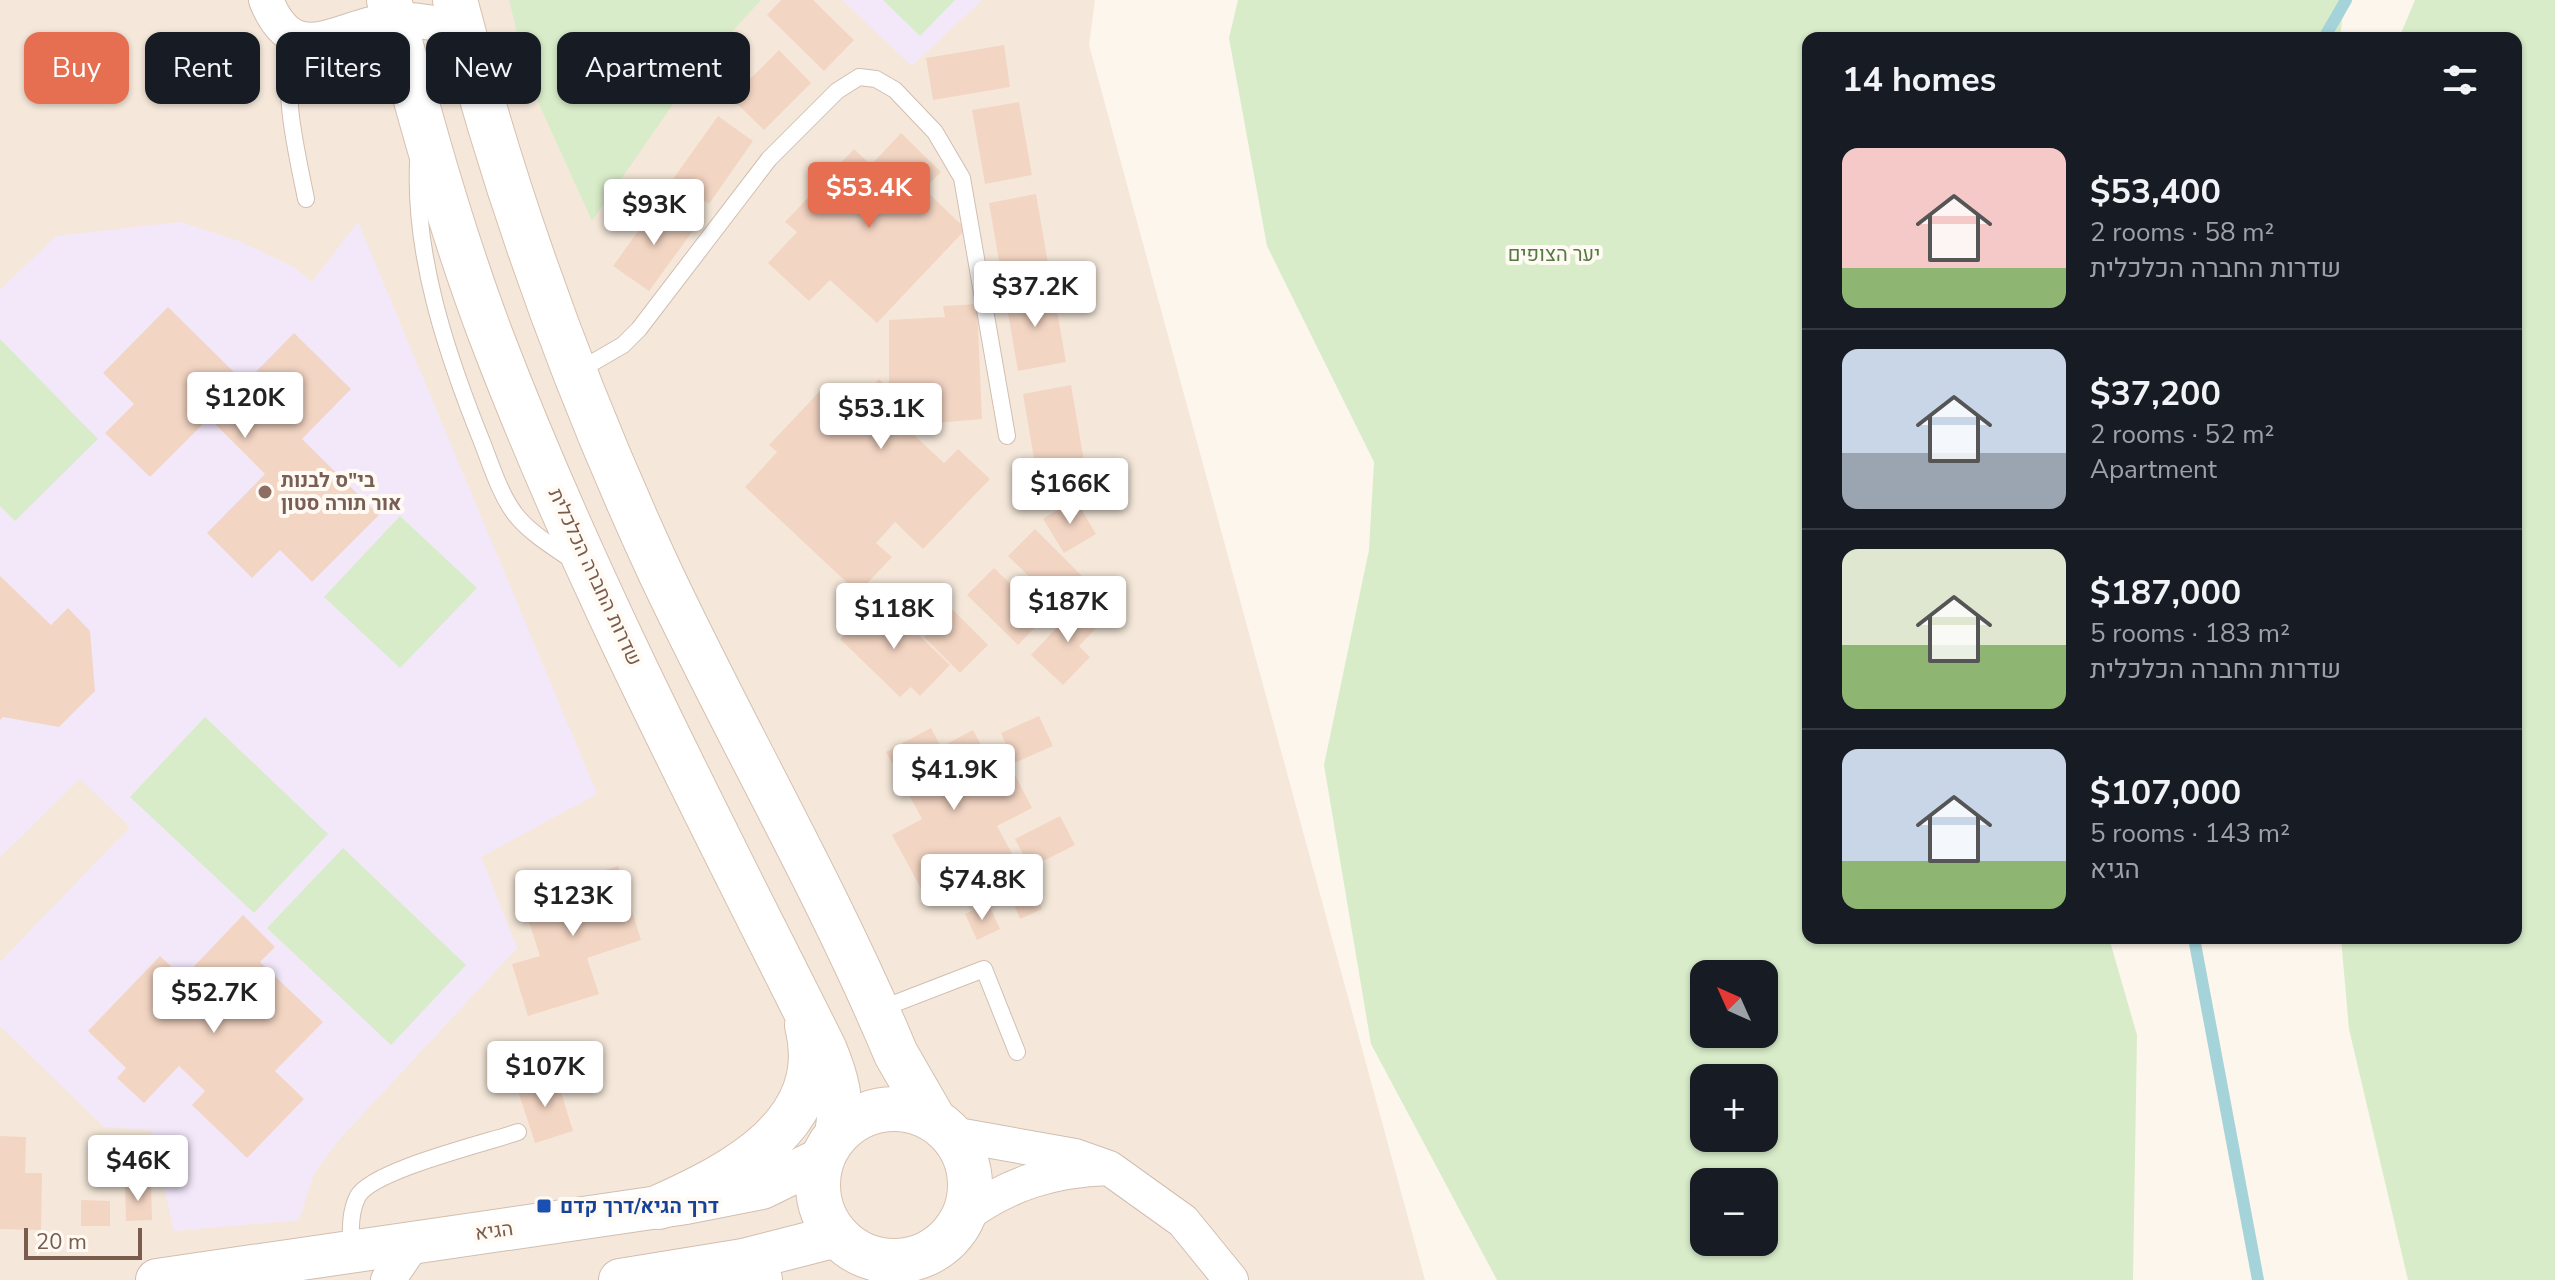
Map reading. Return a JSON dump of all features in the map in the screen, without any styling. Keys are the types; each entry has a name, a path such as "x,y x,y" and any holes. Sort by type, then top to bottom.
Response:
{"main road":[{"name":"שדרות החברה הכלכלית","path":"392,10 420,110 493,341 591,573 838,1082 842,1105 830,1146"},
{"path":"458,14 525,240 575,373 660,570 909,1081 964,1153 970,1174 970,1196 957,1226 941,1280"},
{"path":"659,1207 720,1180 746,1163 789,1119 810,1071 812,1044 800,999"},
{"path":"943,1127 915,1111 894,1108 863,1116 830,1146 818,1178 819,1199 854,1256 882,1261 907,1260 931,1252 957,1226"},
{"path":"697,1269 760,1280"}],"street":[{"path":"266,0 276,25 285,32"},
{"path":"333,32 392,10 458,14"},
{"path":"943,1127 1075,1156 1109,1168 1183,1221 1231,1280"},
{"name":"הגיא","path":"157,1280 659,1207 762,1188 830,1146"},
{"path":"957,1226 1004,1190 1044,1174 1109,1168"},
{"path":"388,1280 414,1242"},
{"path":"620,1280 697,1269 854,1256"}],"lane":[{"path":"575,373 623,345 769,159 837,91 859,77 868,78 895,90 935,132 962,178 1007,436"},
{"path":"289,104 306,199"},
{"path":"876,1010 984,969 1017,1052"},
{"path":"351,1252 351,1220 359,1194 382,1175 518,1132"}],"shaded area":[{"path":"0,0 1095,0 1089,45 1425,1280 0,1280"},
{"path":"842,0 982,0 912,66"},
{"path":"180,222 239,241 292,266 312,282 358,222 597,794 481,857 517,948 338,1141 314,1174 299,1220 174,1231 151,1130 104,1127 0,1026 0,962 130,827 80,779 0,857 0,290 56,236"}],"green space":[{"path":"509,0 761,0 732,32 557,32 557,104 673,104 592,221 539,104 541,32 517,32"},
{"path":"883,0 955,0 920,36"},
{"name":"יער הצופים","path":"1238,0 2351,0 2342,20 2341,32 1802,32 1802,944 2111,944 2137,1035 2133,1280 1497,1280 1371,1044 1324,765 1369,550 1374,462 1267,246 1229,38"},
{"path":"2415,0 2555,0 2555,1280 2408,1280 2349,1029 2342,944 2522,944 2522,32 2402,32"},
{"path":"0,339 98,439 15,521 0,506"},
{"path":"400,516 477,588 400,668 324,597"},
{"path":"205,717 328,834 254,913 130,797"},
{"path":"343,848 466,965 391,1045 267,928"}],"building":[{"path":"781,0 813,0 854,40 824,71 767,15"},
{"path":"1004,45 1010,87 933,100 926,58"},
{"path":"779,50 811,83 764,130 737,104 750,104 750,79"},
{"path":"1019,102 1032,175 985,184 972,110"},
{"path":"718,116 753,141 709,204 673,179"},
{"path":"901,133 941,172 924,189 966,229 877,323 830,280 809,301 768,263 797,232 785,222 854,149 871,165"},
{"path":"1036,194 1049,269 1002,278 989,203"},
{"path":"659,202 695,228 649,291 613,266"},
{"path":"1053,288 1066,362 1018,371 1005,296"},
{"path":"977,304 982,419 925,424 914,435 944,463 958,449 990,479 923,549 895,522 876,543 892,557 858,593 745,487 777,452 769,445 820,391 846,414 879,379 889,389 889,320 945,317 943,306"},
{"path":"168,307 245,383 294,333 351,389 302,439 379,515 312,582 280,550 252,578 207,533 265,474 209,418 150,477 105,433 134,404 103,373"},
{"path":"1071,385 1084,461 1036,470 1023,394"},
{"path":"1075,499 1096,534 1064,553 1043,519"},
{"path":"1035,529 1085,579 1059,606 1008,556"},
{"path":"994,568 1045,617 1018,645 967,595"},
{"path":"0,576 51,625 68,608 90,631 95,691 59,727 3,717 0,720"},
{"path":"880,598 950,665 920,696 911,687 900,697 840,639"},
{"path":"1081,602 1102,622 1079,646 1090,657 1063,685 1031,655"},
{"path":"952,609 988,645 960,673 924,637"},
{"path":"1039,716 1053,746 1014,763 1001,733"},
{"path":"931,728 941,747 973,730 1000,781 1014,773 1032,808 997,826 1015,859 930,905 892,835 922,819 886,752"},
{"path":"1060,816 1075,845 1030,868 1015,839"},
{"path":"618,866 641,940 587,958 599,994 528,1016 512,964 540,956 521,897"},
{"path":"1028,876 1042,909 1020,919 1006,885"},
{"path":"988,903 1000,929 977,940 965,914"},
{"path":"243,915 275,947 260,962 323,1022 275,1071 304,1099 247,1158 192,1105 205,1091 179,1066 144,1103 117,1078 126,1068 88,1031 160,956 183,978"},
{"path":"556,1076 573,1131 535,1143 517,1088"},
{"path":"0,1136 26,1137 25,1173 42,1173 41,1230 0,1229"},
{"path":"125,1185 151,1185 152,1220 126,1221"},
{"path":"81,1200 110,1201 110,1226 81,1226"}],"waterway":[{"path":"2327,32 2346,0"},
{"path":"2195,944 2258,1280"}],"place":[{"name":"בי\"ס לבנות אור תורה סטון","path":"265,492"},
{"name":"דרך הגיא/דרך קדם","path":"544,1206"}]}
